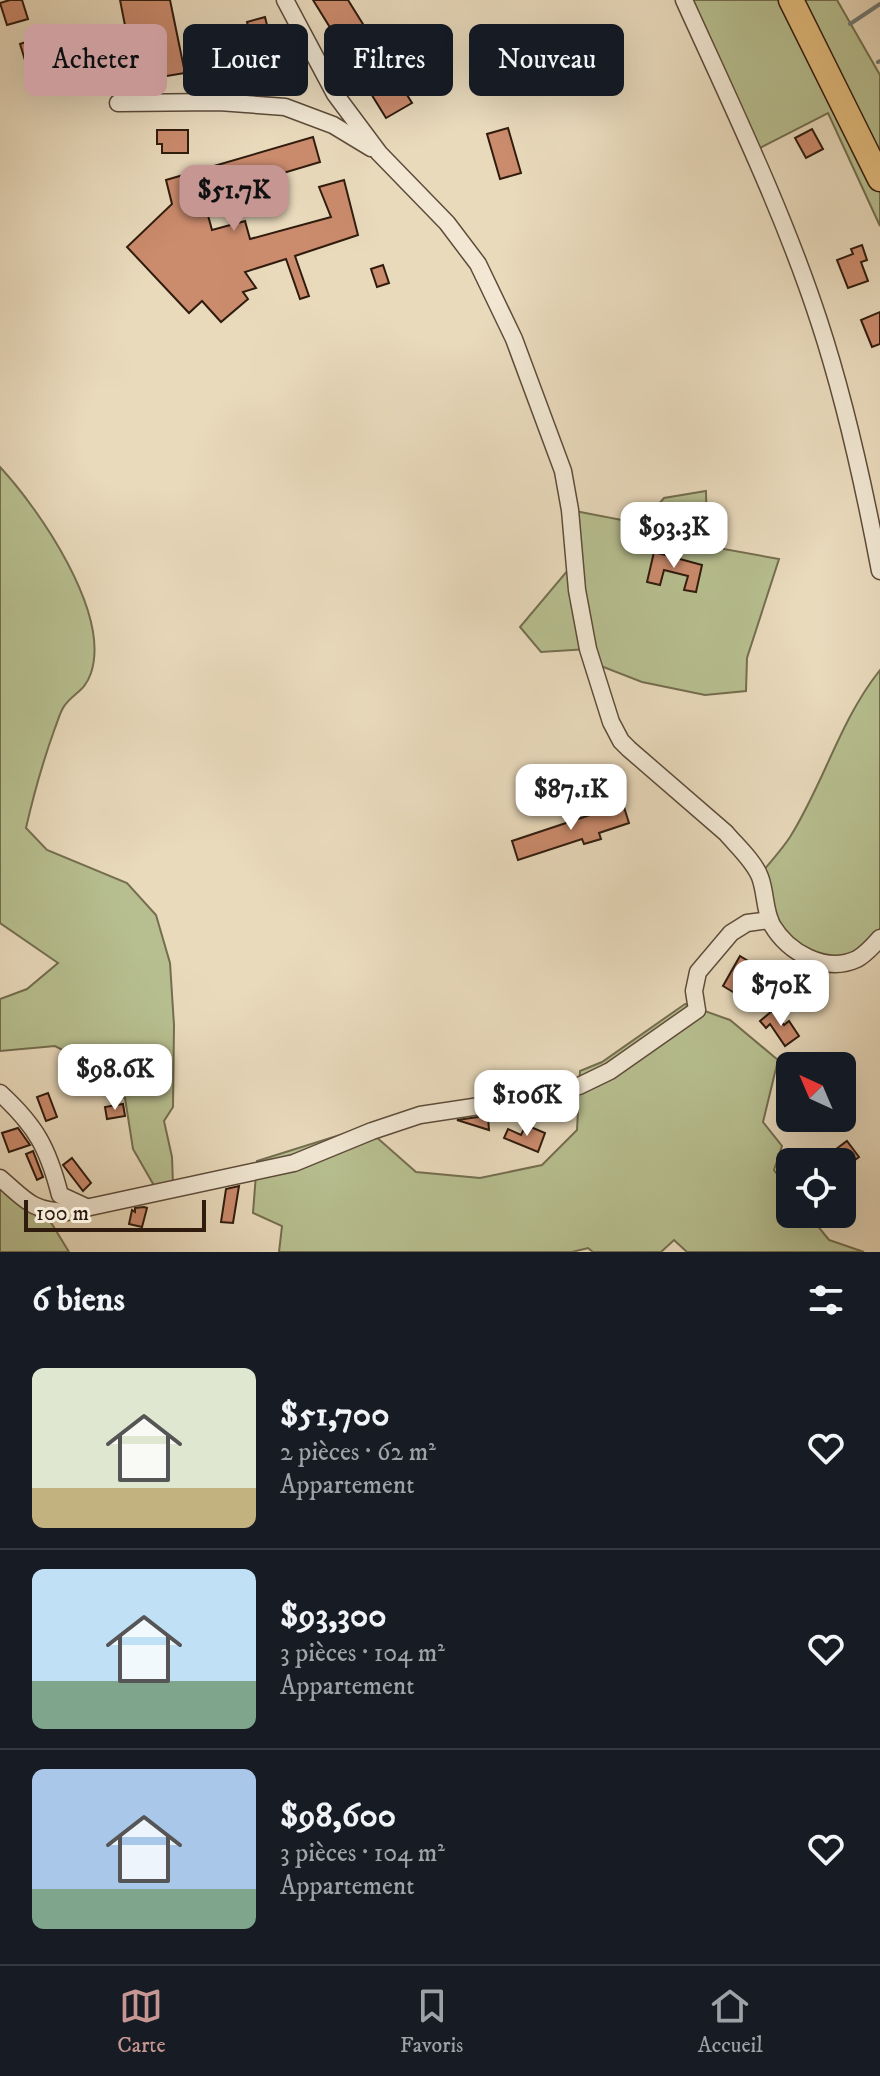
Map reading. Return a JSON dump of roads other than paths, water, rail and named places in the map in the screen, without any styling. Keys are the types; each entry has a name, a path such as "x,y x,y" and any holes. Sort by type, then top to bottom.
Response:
{"highway":[{"path":"791,0 880,179"}],"street":[{"path":"285,0 335,94 379,153 478,264 519,351 563,471 577,590 588,649 616,733 629,749 738,847 759,876 770,920 795,951 822,962 855,960 880,938"},
{"path":"684,0 759,162 819,319 851,433 880,571"},
{"path":"118,103 219,102 285,107 333,125 379,153"},
{"path":"0,1178 32,1206 44,1211 67,1212 294,1163 420,1115 545,1096 591,1081 632,1057 697,1010 694,991 698,972 731,933 747,923 770,920"},
{"path":"0,1093 39,1135 60,1195 86,1207"}],"waterway":[{"path":"850,24 880,4"}]}
